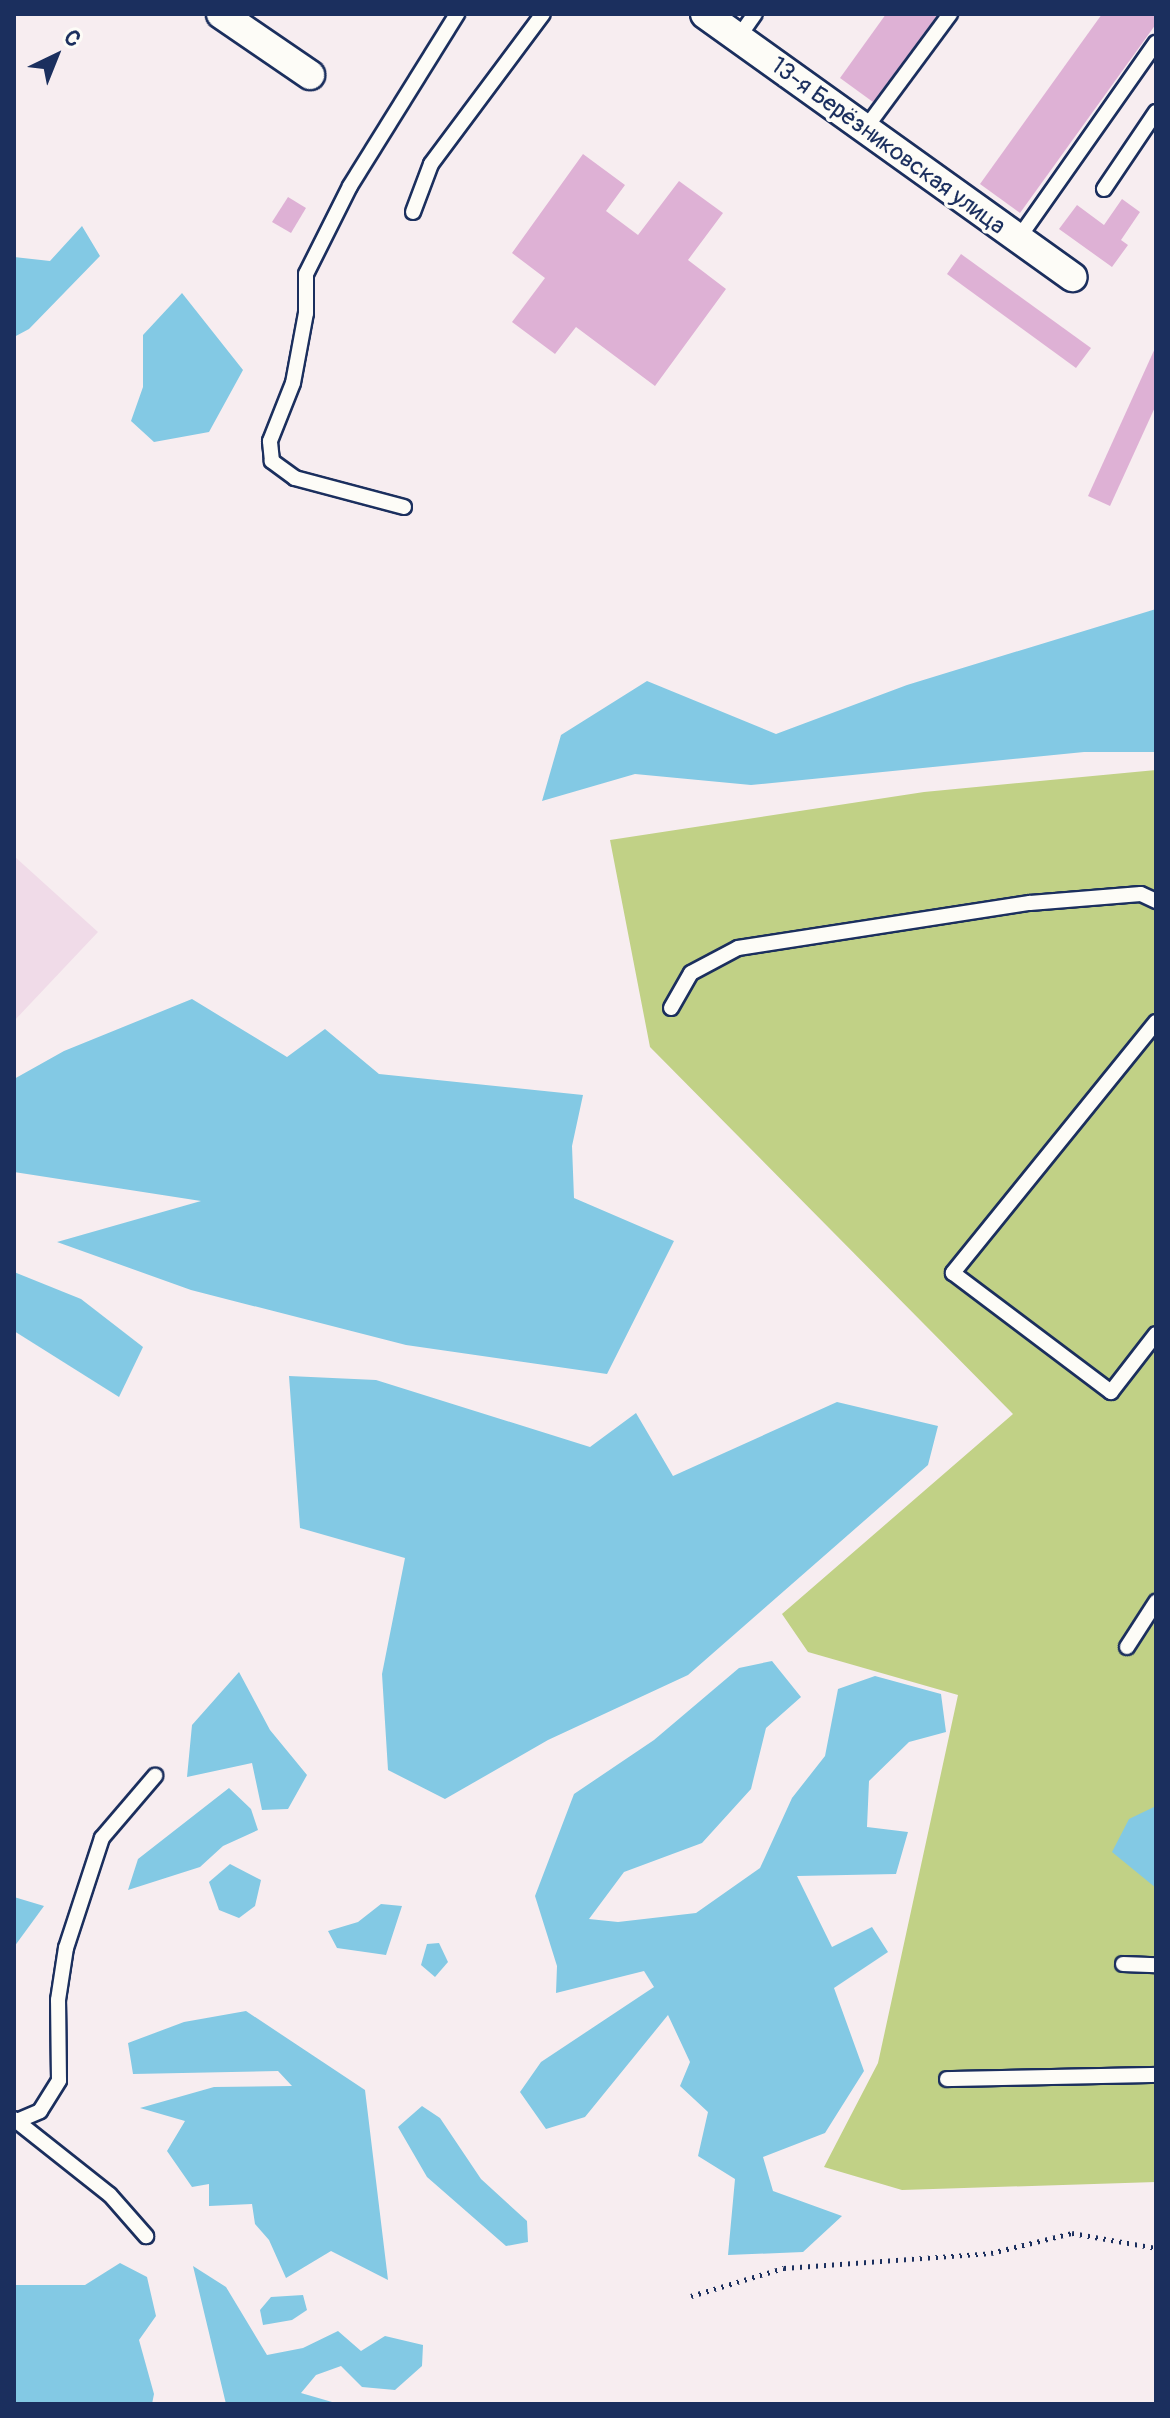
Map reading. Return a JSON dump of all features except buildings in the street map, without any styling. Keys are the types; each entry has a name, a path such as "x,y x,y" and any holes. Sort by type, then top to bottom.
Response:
{"street":[{"path":"221,14 310,75"},
{"name":"13-я Берёзниковская улица","path":"705,14 1072,277"}],"lane":[{"path":"404,507 295,478 272,461 270,441 293,383 306,313 306,274 357,173 457,14"},
{"path":"413,212 431,164 543,14"},
{"path":"738,38 755,14"},
{"path":"865,129 950,14"},
{"path":"1018,239 1156,43"},
{"path":"1104,189 1156,112"},
{"path":"671,1008 691,973 738,948 1030,903 1141,894 1156,901"},
{"path":"1156,1022 953,1273 1111,1392 1156,1334"},
{"path":"1127,1647 1156,1602"},
{"path":"16,2120 40,2111 59,2080 58,2000 66,1948 102,1838 155,1776"},
{"path":"1123,1964 1156,1965"},
{"path":"947,2079 1156,2075"},
{"path":"16,2120 110,2195 146,2236"}],"path":[{"path":"691,2296 784,2268 991,2253 1072,2233 1156,2248"}],"shaded area":[{"path":"14,856 98,932 14,1021"}],"green space":[{"path":"1156,770 1156,2182 902,2190 824,2167 878,2063 958,1695 808,1652 782,1614 1013,1414 650,1047 610,840 924,792"}],"water":[{"path":"82,226 100,256 29,329 14,337 14,257 50,261"},
{"path":"182,293 243,370 209,432 154,442 131,421 143,387 143,335"},
{"path":"1156,609 1156,752 1084,752 751,785 635,774 542,801 561,735 647,681 776,734 907,685"},
{"path":"192,999 287,1057 325,1029 379,1074 583,1095 572,1146 574,1198 674,1241 607,1374 406,1345 191,1290 57,1242 201,1201 14,1172 14,1079 64,1051"},
{"path":"14,1272 81,1299 143,1347 119,1397 14,1331"},
{"path":"289,1376 376,1380 590,1447 636,1413 673,1476 837,1402 938,1426 928,1465 688,1675 548,1740 445,1799 388,1770 382,1674 405,1558 300,1528"},
{"path":"772,1661 801,1697 766,1728 751,1789 702,1843 624,1872 589,1919 618,1922 696,1913 760,1868 792,1798 825,1756 838,1689 875,1676 941,1694 946,1732 909,1742 869,1781 867,1827 908,1832 896,1874 797,1876 832,1947 872,1927 888,1952 834,1988 864,2071 825,2133 763,2157 773,2191 842,2216 803,2252 728,2255 735,2179 698,2156 708,2112 680,2086 690,2062 668,2015 585,2117 546,2129 520,2092 541,2062 654,1987 644,1971 556,1993 557,1966 535,1896 574,1794 654,1740 739,1668"},
{"path":"239,1672 270,1730 307,1775 288,1809 262,1810 252,1763 187,1777 192,1725"},
{"path":"229,1788 251,1809 258,1830 223,1846 200,1867 128,1890 138,1859"},
{"path":"1156,1806 1156,1888 1112,1852 1129,1819"},
{"path":"230,1864 261,1880 255,1906 239,1918 219,1910 209,1882"},
{"path":"14,1897 44,1906 14,1947"},
{"path":"381,1904 402,1906 386,1955 337,1948 328,1931 358,1922"},
{"path":"439,1943 448,1962 435,1977 421,1965 427,1944"},
{"path":"246,2011 365,2090 388,2280 331,2251 286,2278 269,2240 255,2224 252,2204 209,2206 209,2184 192,2187 167,2151 185,2121 140,2108 214,2087 292,2086 278,2071 133,2074 128,2043 184,2022"},
{"path":"422,2106 440,2118 481,2179 527,2221 528,2242 506,2246 427,2177 398,2127"},
{"path":"120,2263 147,2277 156,2316 139,2340 154,2394 152,2404 14,2404 14,2285 85,2285"},
{"path":"193,2266 226,2287 267,2355 303,2348 338,2331 361,2351 385,2336 423,2345 422,2366 395,2390 362,2387 341,2366 316,2375 301,2393 339,2404 226,2404"},
{"path":"303,2295 307,2310 292,2320 263,2325 260,2310 271,2297"}]}
